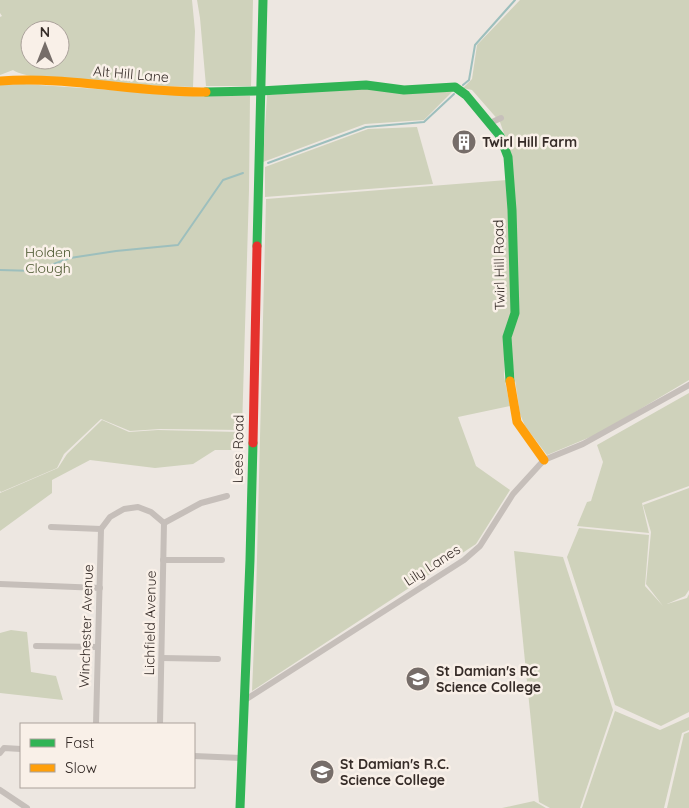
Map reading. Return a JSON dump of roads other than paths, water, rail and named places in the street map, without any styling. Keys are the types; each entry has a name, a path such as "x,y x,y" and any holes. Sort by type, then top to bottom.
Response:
{"street":[{"name":"Lees Road","path":"240,808 250,552 263,0"},
{"name":"Alt Hill Lane","path":"0,81 79,83 146,90 260,91"},
{"name":"Twirl Hill Road","path":"260,91 366,85 404,90 455,87 466,95 500,136 508,157 512,210 515,313 507,336 509,373 517,422 544,460"},
{"path":"490,124 501,118"},
{"name":"Lily Lanes","path":"245,700 464,560 480,546 513,494 544,460 583,444 689,386"},
{"path":"51,527 102,529 110,517 124,509 138,507 151,512 164,523 201,503 227,496"},
{"name":"Lichfield Avenue","path":"160,723 164,523"},
{"name":"Winchester Avenue","path":"96,723 102,529"},
{"path":"163,560 222,560"},
{"path":"0,584 100,588"},
{"path":"36,646 98,648"},
{"path":"162,658 218,659"},
{"path":"0,753 4,748 20,749"},
{"path":"195,756 241,758"},
{"path":"0,790 27,808"}],"waterway":[{"path":"463,85 469,80 475,45 515,0"},
{"path":"268,163 366,127 424,122 454,94"},
{"path":"0,270 35,271 70,258 178,245 223,180 243,173"}],"place":[{"name":"Twirl Hill Farm","path":"464,142"},
{"name":"St Damian's RC Science College","path":"418,679"},
{"name":"St Damian's R.C. Science College","path":"322,772"}],"park label":[{"name":"Holden Clough","path":"48,260"}]}
